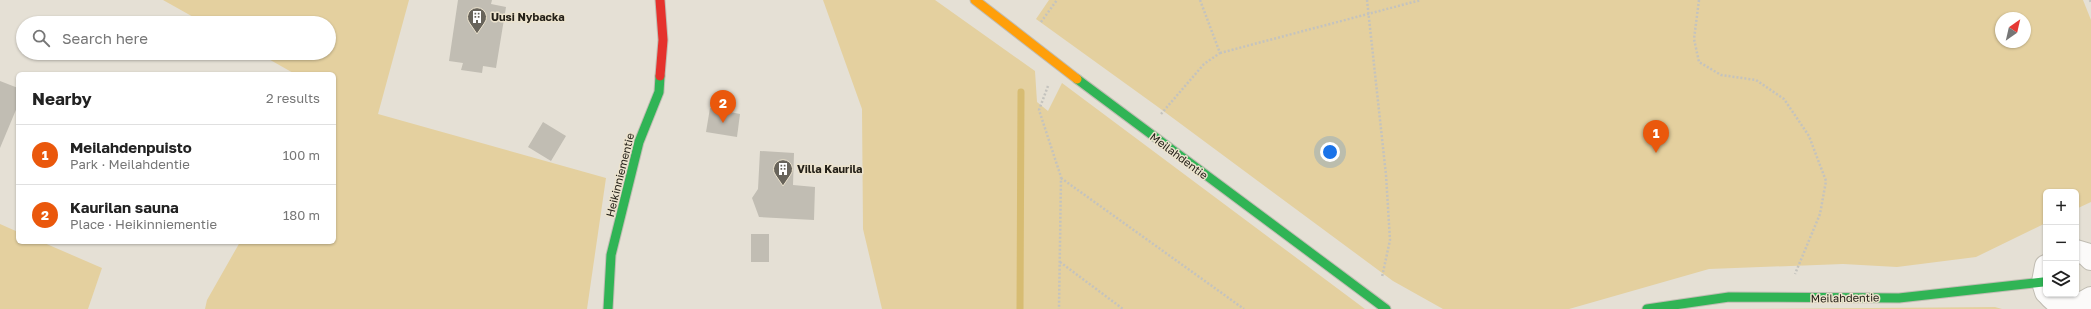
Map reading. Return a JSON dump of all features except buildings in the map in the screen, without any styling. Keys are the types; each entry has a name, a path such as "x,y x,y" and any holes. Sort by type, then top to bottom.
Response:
{"street":[{"name":"Heikinniementie","path":"608,309 611,255 639,142 659,92 663,40 660,0"},
{"name":"Meilahdentie","path":"975,0 1088,88 1386,309"},
{"path":"2079,249 2091,242"},
{"path":"2079,252 2086,254 2091,259"},
{"name":"Meilahdentie","path":"1647,309 1729,297 1899,298 2043,283"},
{"path":"2055,297 2059,304 2068,306 2080,305 2091,299"}],"path":[{"path":"1038,25 1057,0"},
{"path":"1200,0 1220,53"},
{"path":"1367,0 1370,13 1386,175 1390,240 1381,281"},
{"path":"1160,115 1204,64 1220,53 1421,0"},
{"path":"1699,0 1694,39 1699,62 1721,75 1756,80 1784,99 1809,136 1826,181 1820,214 1793,278 1796,298"},
{"path":"1049,84 1039,110 1061,177 1059,309"},
{"path":"1061,177 1244,309"},
{"path":"1060,261 1123,309"}],"shaded area":[{"path":"163,0 409,0 378,114 606,178 587,309 205,309 207,300 239,244 336,244 336,72 291,72 270,60 336,60 336,16 192,16"},
{"path":"823,0 935,0 1035,71 1037,102 1048,111 1062,83 1365,309 882,309 863,229 862,109"},
{"path":"1049,0 2083,0 2091,20 2091,202 2079,208 2079,189 2043,189 2043,224 1976,257 1897,267 1843,264 1709,269 1569,309 1443,309 1393,281 1158,107 1036,19"},
{"path":"0,224 16,231 16,244 47,244 102,268 88,309 0,309"},
{"path":"1995,307 2002,309 1734,309"}],"waterway":[{"path":"1020,309 1021,92"}],"traffic: fast":[{"path":"608,309 611,255 639,142 659,92 660,76"},
{"path":"1077,79 1386,309"},
{"path":"1647,309 1729,297 1899,298 2043,282"}],"traffic: slow":[{"path":"975,0 1077,79"}],"traffic: jam":[{"path":"660,0 663,40 660,76"}],"place":[{"name":"Uusi Nybacka","path":"477,34"},
{"name":"Kaurilan sauna","path":"723,123"},
{"name":"Meilahdenpuisto","path":"1656,153"},
{"name":"Villa Kaurila","path":"783,186"}]}
